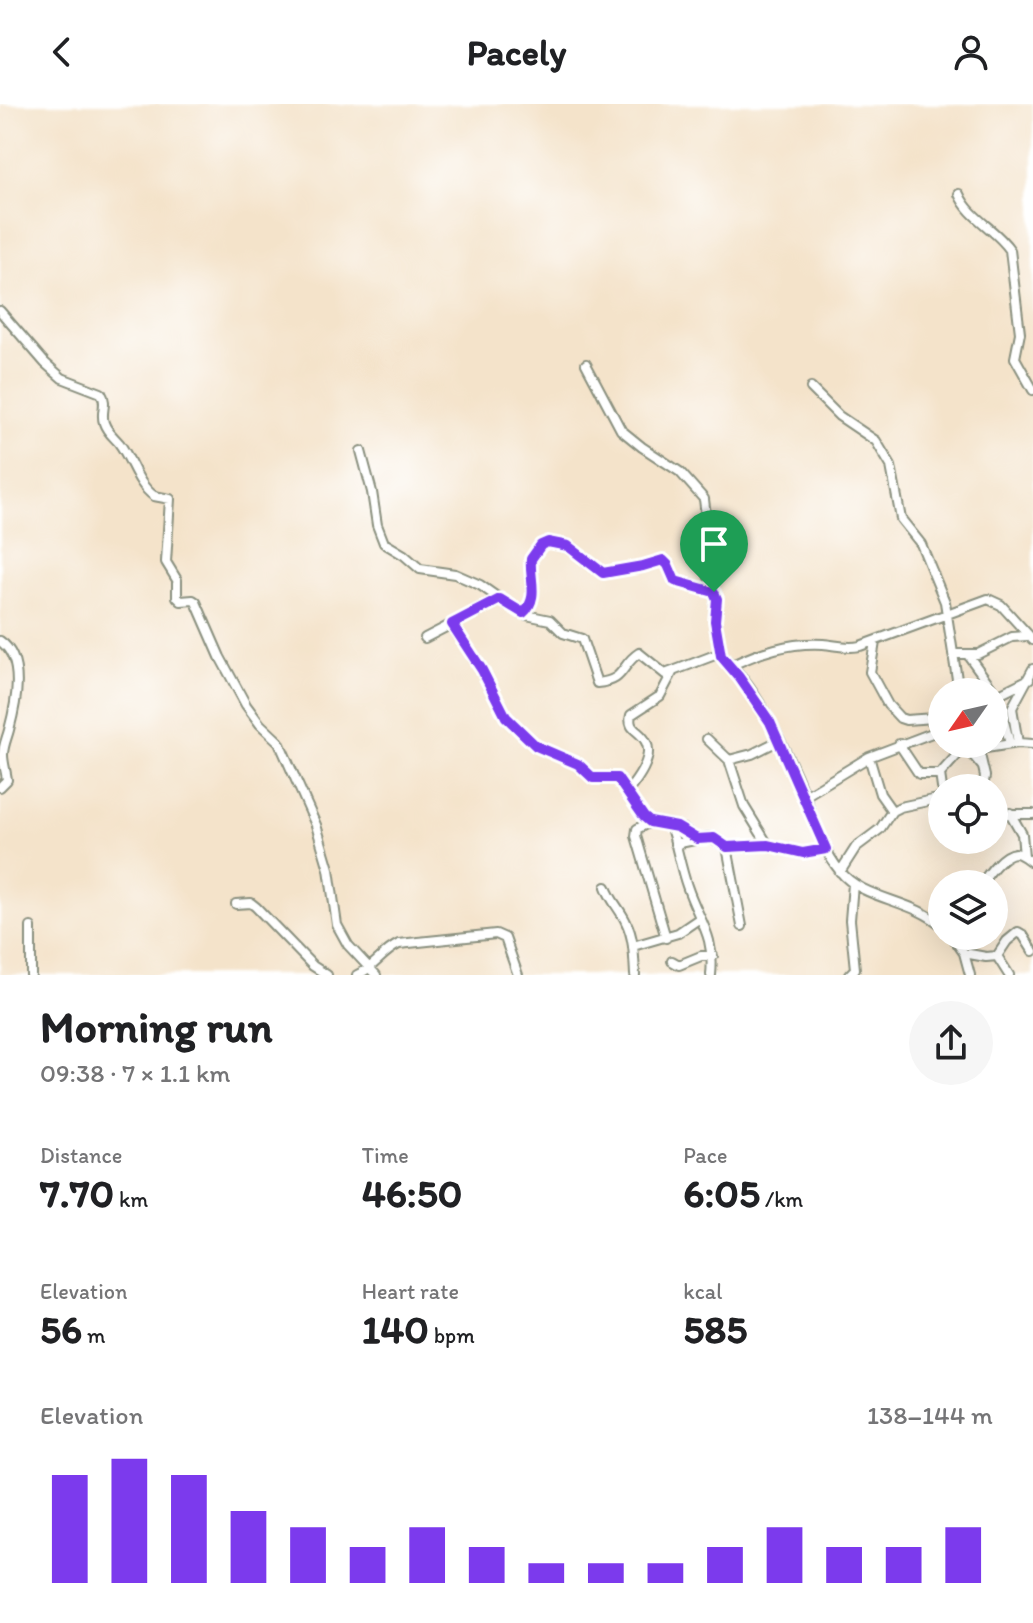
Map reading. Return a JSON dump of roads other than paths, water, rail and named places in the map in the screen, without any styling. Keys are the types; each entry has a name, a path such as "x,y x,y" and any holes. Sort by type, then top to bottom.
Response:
{"street":[{"path":"959,194 982,225 1010,250 1018,311 1016,362 1033,390"},
{"path":"0,311 62,378 101,393 105,404 105,425 141,481 150,494 170,499 166,562 177,580 177,597 181,601 196,602 220,657 246,705 279,742 316,825 329,869 337,925 348,945 373,972"},
{"path":"586,364 621,430 680,472 704,499 706,516 697,543 717,599 715,621 721,656 762,708 805,796 826,849 840,872 853,884 928,914"},
{"path":"811,388 839,416 876,441 885,453 891,466 901,519 926,553 940,585 948,615 957,678"},
{"path":"361,451 377,525 384,543 420,569 455,574 536,617 550,620 563,633 582,639 597,683 617,678 639,653 668,677"},
{"path":"527,610 533,588 531,559 541,545 548,542 568,546 603,573 663,560 675,581 714,592"},
{"path":"425,638 500,599"},
{"path":"730,666 774,648 823,644 849,648 875,642 982,600 995,601 1030,638"},
{"path":"452,624 482,670 506,717 531,742 578,764 593,778 617,778 638,810 650,822 683,829 697,839"},
{"path":"953,654 968,655 987,650 1012,637 1030,638"},
{"path":"0,641 14,659 16,681 12,719 3,750 7,780 0,787"},
{"path":"875,642 870,672 888,705 906,720 928,718"},
{"path":"628,791 642,773 648,748 632,728 629,719 660,696 668,677 715,655 721,656"},
{"path":"968,655 985,678"},
{"path":"1008,688 1031,674"},
{"path":"1014,743 1012,708 1031,674"},
{"path":"1008,726 1014,743"},
{"path":"805,796 869,757 928,735"},
{"path":"707,739 729,760 744,806 768,845"},
{"path":"729,760 752,754 778,741"},
{"path":"899,744 919,774 928,774"},
{"path":"1008,744 1033,744"},
{"path":"869,757 880,794 892,811"},
{"path":"940,774 956,758"},
{"path":"975,758 982,766"},
{"path":"980,758 984,774"},
{"path":"840,872 856,847 880,829 892,811 928,801"},
{"path":"1008,815 1033,814"},
{"path":"1008,821 1022,834 1024,856"},
{"path":"650,822 637,829 636,836 666,938"},
{"path":"670,825 687,888 709,933 713,956 711,975"},
{"path":"675,844 714,838 727,847 768,845 803,853 826,849"},
{"path":"727,847 742,926"},
{"path":"992,870 1014,853 1033,863"},
{"path":"853,884 850,920 854,973"},
{"path":"606,887 625,921 633,946 635,975"},
{"path":"236,904 251,903 256,907 323,975"},
{"path":"633,946 666,938 700,918"},
{"path":"31,927 31,975"},
{"path":"997,956 1018,932 1033,951"},
{"path":"357,975 373,972 389,949 404,942 496,934 505,938 518,975"},
{"path":"962,950 970,975"},
{"path":"964,953 997,956"},
{"path":"672,961 679,965 701,956 713,956"},
{"path":"997,956 1009,975"},
{"path":"683,964 686,975"}]}
